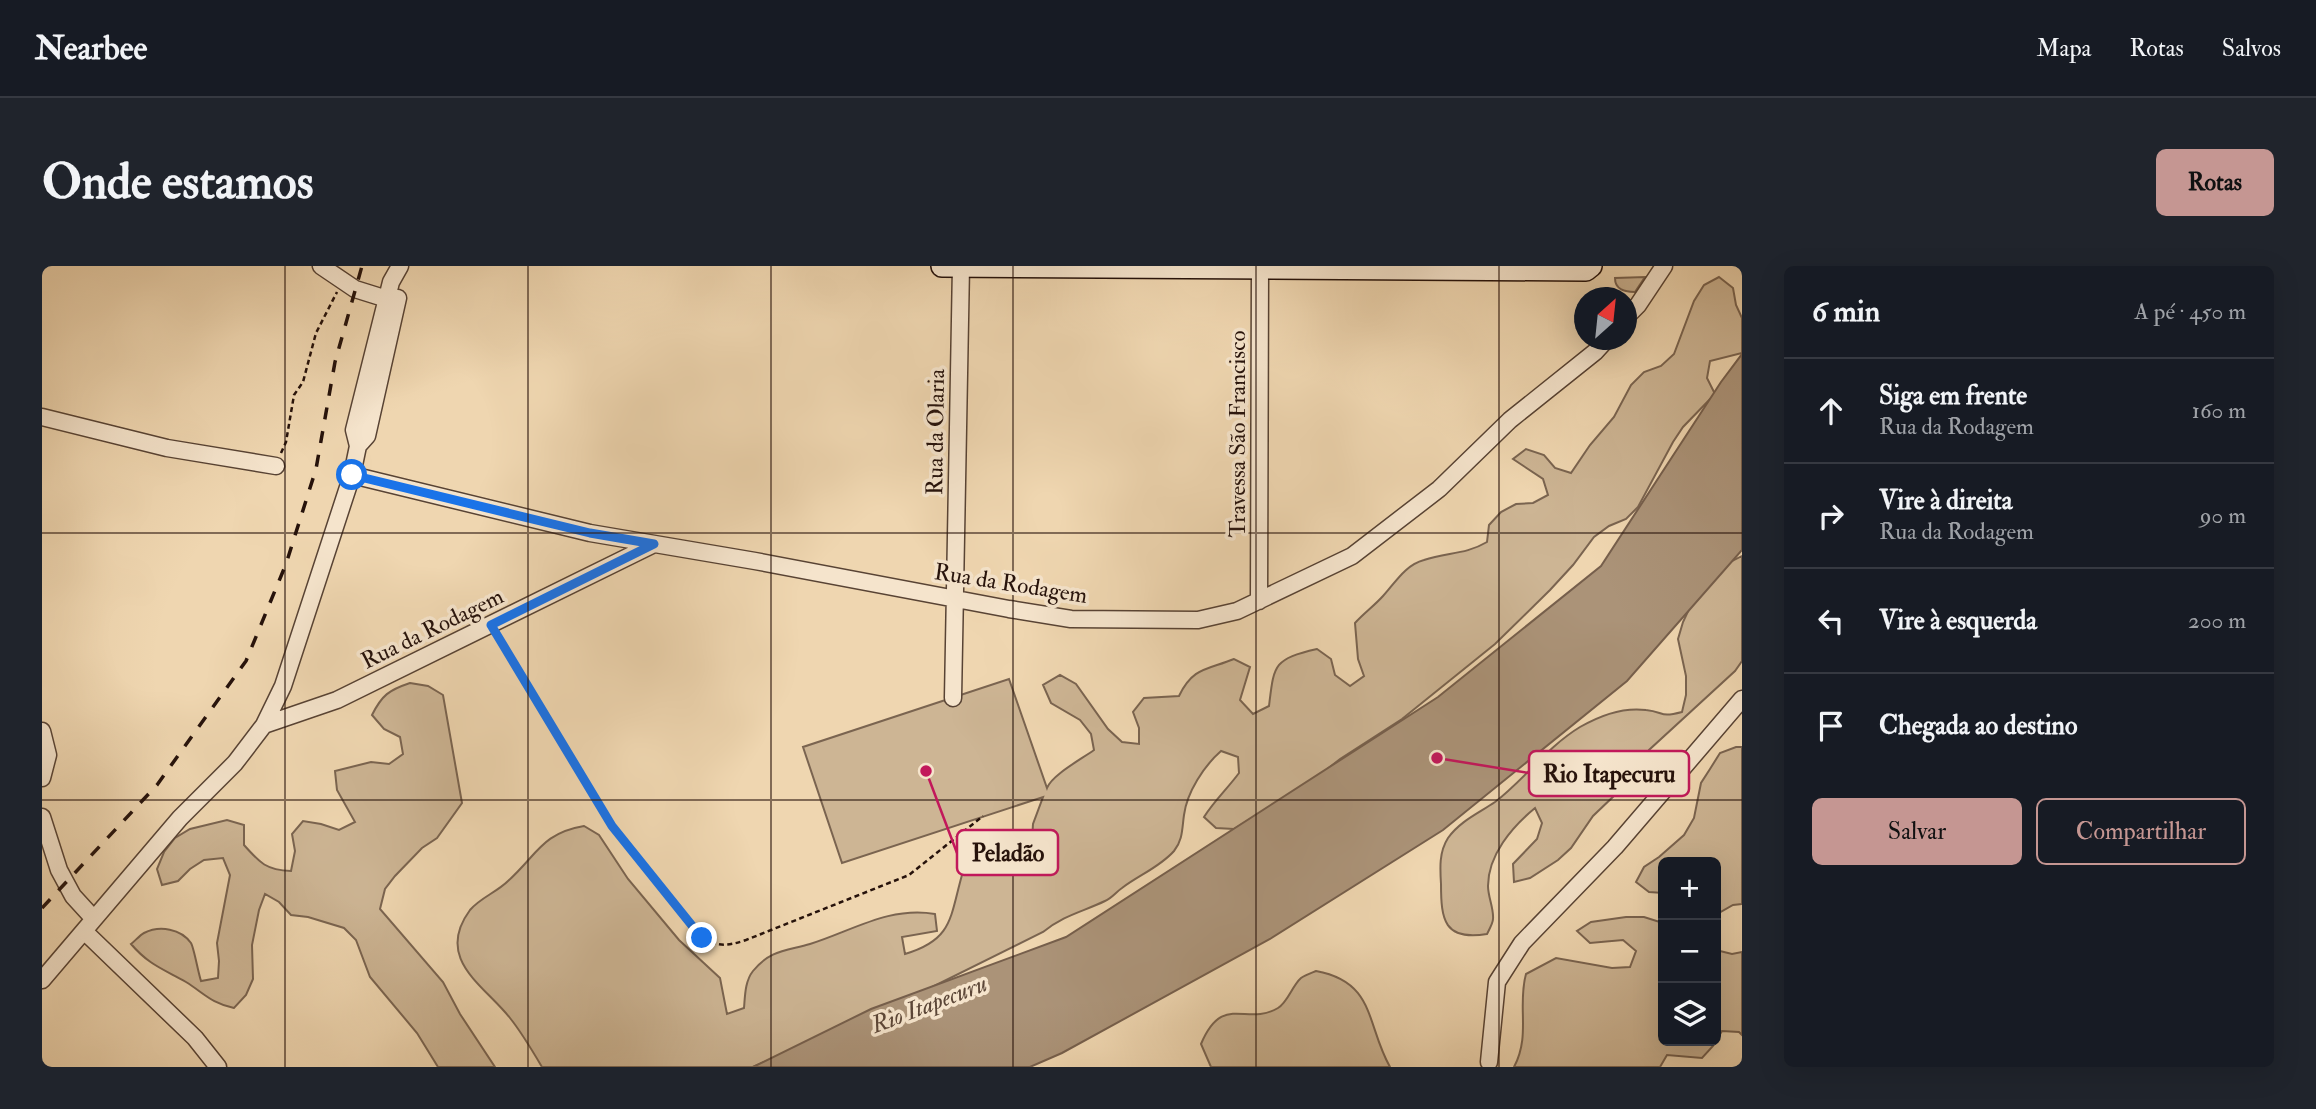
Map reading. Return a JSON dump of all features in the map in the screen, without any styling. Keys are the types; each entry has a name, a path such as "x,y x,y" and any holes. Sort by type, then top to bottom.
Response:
{"street":[{"path":"942,266 1586,270 1591,266"},
{"name":"Rua da Olaria","path":"953,698 961,266"},
{"path":"1637,306 1664,266"},
{"name":"Travessa São Francisco","path":"1259,601 1260,267"},
{"path":"42,980 180,818 235,763 264,725 283,686 352,475 358,446 354,430 391,282 400,269"},
{"path":"358,446 367,436 402,281 400,269"},
{"path":"331,272 355,289 387,299"},
{"name":"Rua da Rodagem","path":"352,475 590,533 1071,619 1198,620 1237,611 1352,556 1439,489 1510,420 1597,350"},
{"path":"42,417 167,448 276,466"},
{"name":"Rua da Rodagem","path":"264,725 337,700 654,544"},
{"path":"1489,1062 1497,982 1522,943 1615,847 1742,699"},
{"path":"42,731 48,755 42,778"},
{"path":"42,817 59,870 89,925 195,1038 218,1067"}],"path":[{"path":"276,466 286,442 294,395 303,382 331,272"},
{"path":"491,625 612,826 702,938 714,944 728,946 746,940 909,876 983,817"}],"shaded area":[{"path":"1645,277 1637,289 1619,287 1615,278"},
{"path":"1719,277 1733,288 1742,318 1742,353 1710,361 1707,378 1715,394 1683,427 1638,507 1626,519 1609,526 1594,537 1550,590 1495,644 1402,719 1340,759 1311,782 1234,829 1216,828 1204,817 1239,773 1238,757 1221,751 1208,764 1193,789 1186,806 1181,838 1174,851 1107,900 1066,918 914,996 753,1067 542,1067 510,1018 467,970 457,943 460,927 470,910 504,885 549,840 570,829 584,826 599,835 628,879 679,940 720,978 727,1014 744,1008 750,975 759,964 779,952 902,913 935,914 937,931 902,937 905,954 932,942 947,925 962,875 979,871 1014,870 1026,857 1032,841 1033,824 1043,797 842,863 803,747 1009,679 1047,788 1060,773 1094,750 1091,734 1080,720 1051,703 1043,685 1060,675 1076,684 1108,729 1122,742 1139,744 1139,728 1133,712 1144,698 1179,696 1195,674 1234,659 1250,667 1240,700 1253,714 1269,706 1272,681 1278,666 1292,656 1317,649 1331,659 1335,675 1350,686 1364,676 1358,659 1355,623 1417,562 1471,549 1487,542 1489,525 1501,512 1516,504 1533,503 1548,495 1543,479 1513,459 1526,449 1544,455 1555,468 1571,473 1614,417 1631,385 1644,372 1661,366 1674,354 1694,301 1704,285"},
{"path":"1742,556 1742,661 1735,671 1649,750 1618,792 1593,816 1571,848 1530,878 1514,882 1513,864 1537,839 1542,823 1535,808 1526,816 1503,842 1492,863 1488,886 1493,919 1487,934 1462,934 1454,931 1444,917 1441,897 1441,860 1448,838 1464,822 1506,793 1557,744 1587,723 1611,713 1629,710 1646,710 1666,715 1682,712 1686,676 1678,639 1683,622 1691,605 1722,566"},
{"path":"410,683 428,686 443,695 462,803 437,838 422,848 395,876 385,889 380,909 443,982 460,1014 495,1067 438,1067 417,1033 370,977 356,940 344,928 308,917 291,915 279,902 265,894 252,945 253,979 246,995 234,1008 214,1001 157,966 131,944 142,934 157,929 182,934 191,943 201,981 218,978 217,943 230,875 223,858 204,860 178,881 162,885 157,869 164,852 175,838 190,829 227,820 244,825 244,845 259,861 275,869 291,871 295,851 292,834 303,821 339,830 355,822 337,790 335,771 371,762 389,764 403,754 400,737 384,729 372,715 387,694"},
{"path":"1742,747 1742,904 1733,905 1721,912 1721,857 1659,857 1684,835 1694,818 1701,783 1720,753"},
{"path":"1658,858 1658,893 1649,892 1636,882 1644,867"},
{"path":"1626,917 1644,917 1658,921 1658,1046 1713,1046 1702,1058 1667,1055 1660,1067 1514,1067 1522,1043 1526,974 1556,958 1612,968 1630,967 1636,951 1623,940 1590,943 1577,931 1591,922"},
{"path":"1721,951 1732,954 1742,952 1742,1035 1739,1032 1721,1033"},
{"path":"1316,971 1350,985 1359,995 1367,1007 1390,1067 1211,1067 1201,1044 1209,1028 1218,1019 1227,1015 1266,1013 1278,1008 1301,978"}],"water":[{"name":"Rio Itapecuru","path":"1742,354 1742,550 1627,681 1443,830 1270,939 1062,1053 1030,1067 753,1067 871,1009 1066,937 1438,697 1601,566"}],"railway":[{"path":"42,908 157,785 246,661 286,564 316,469 335,362 362,266"}],"place":[{"name":"Rio Itapecuru","path":"1437,758"},
{"name":"Peladão","path":"926,771"}],"route":[{"path":"352,475 590,533 654,544 491,625 612,826 702,938"}]}
